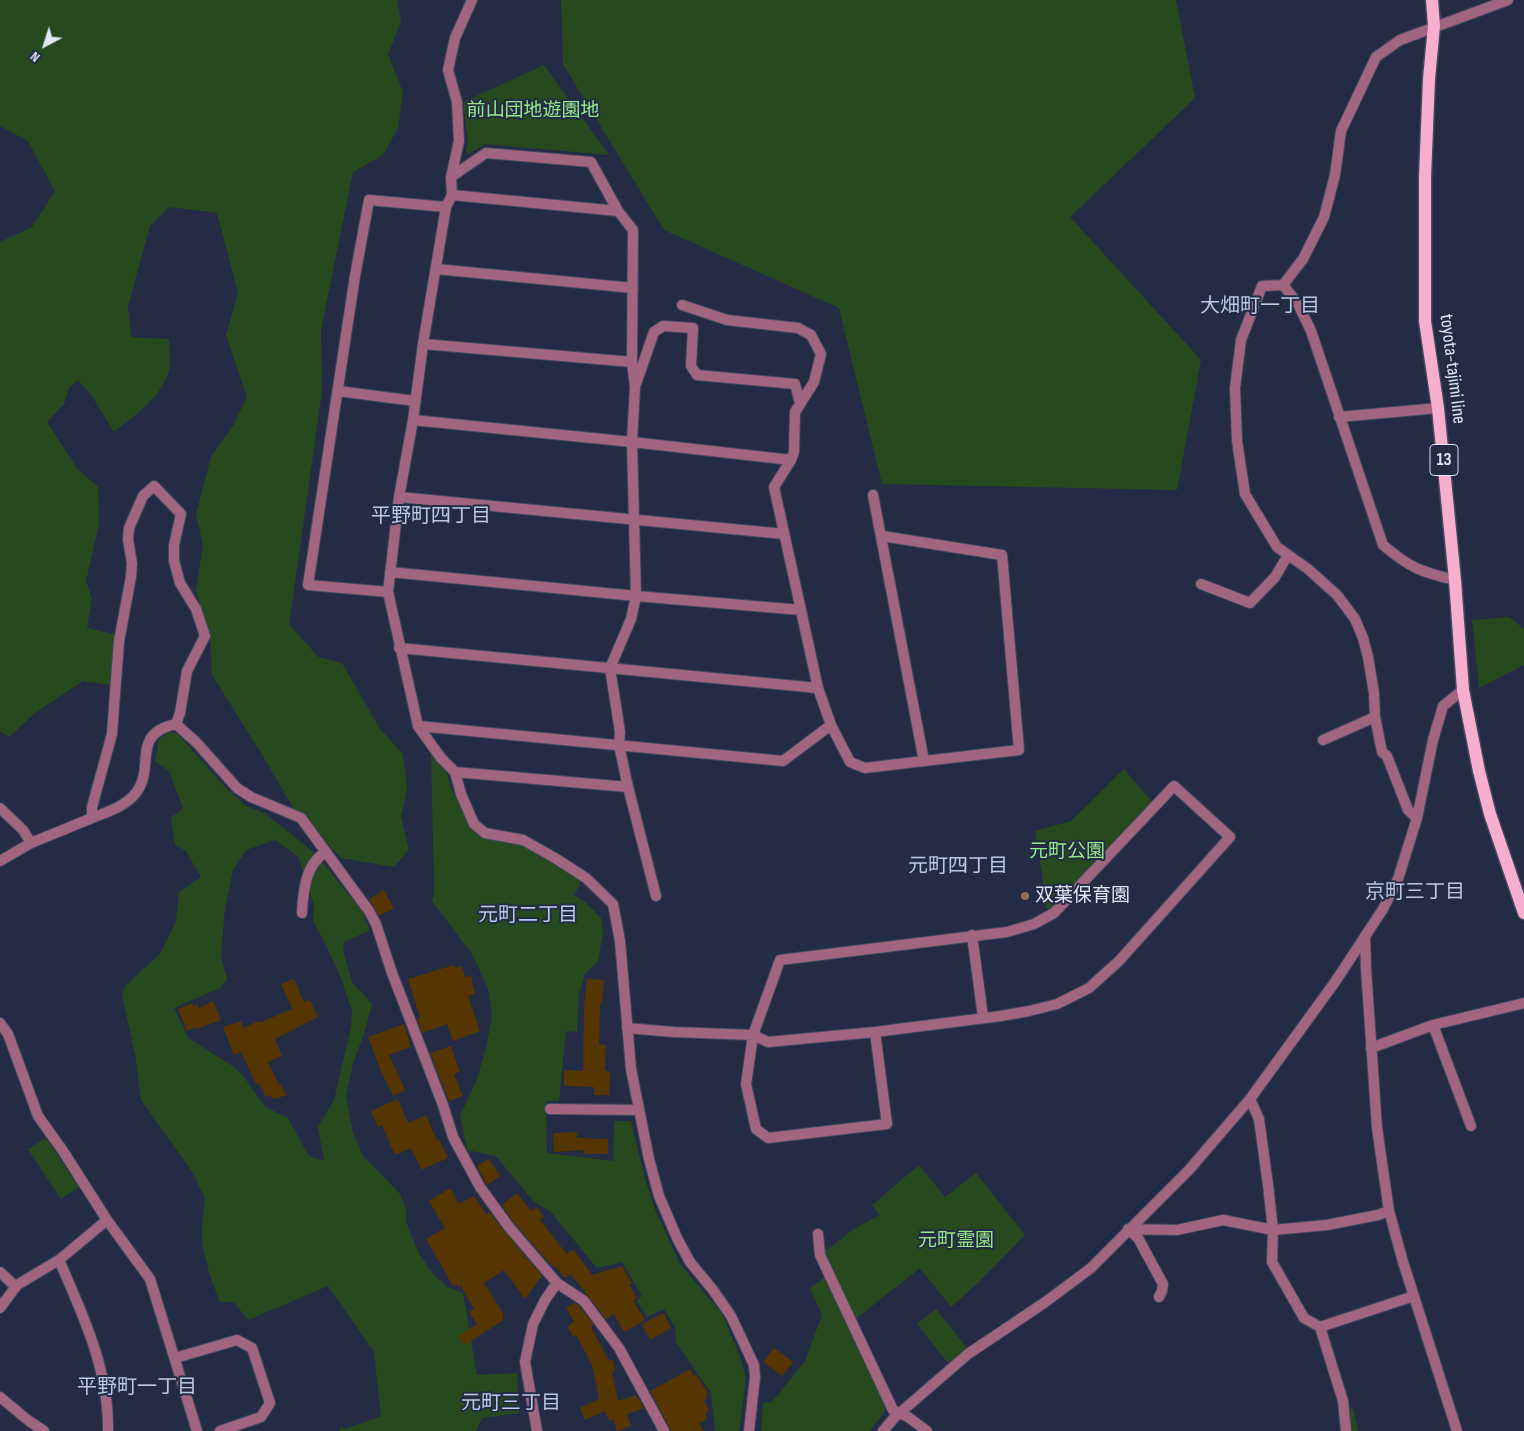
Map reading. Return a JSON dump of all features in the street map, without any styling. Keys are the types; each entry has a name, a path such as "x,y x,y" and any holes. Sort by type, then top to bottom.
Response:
{"main road":[{"name":"toyota-tajimi line","path":"1432,0 1434,26 1429,79 1425,177 1425,312 1438,408 1455,580 1463,690 1479,771 1490,814 1524,913"}],"street":[{"path":"472,0 455,38 448,70 457,102 459,141 451,177 452,195 446,207 423,344 413,420 399,497 388,592 418,726 441,758 455,772 460,794 474,824 485,833 523,840 555,858 586,878 612,904 620,942 631,1069 638,1110 659,1196 677,1238 690,1262 731,1316 754,1365 755,1377 748,1431"},
{"path":"1417,818 1408,810 1387,756 1382,752 1375,717 1374,693 1368,657 1364,638 1355,618 1337,595 1308,569 1277,547 1245,494 1236,441 1235,388 1241,340 1262,286 1283,285 1303,259 1324,217 1335,175 1341,131 1376,57 1400,40 1508,0"},
{"path":"451,177 486,153 591,162 618,211 633,230 632,362 635,387 632,442 636,521 636,596 631,619 610,668 620,732 619,744 656,896"},
{"path":"452,195 618,211"},
{"path":"388,592 308,585 355,276 369,200 446,207"},
{"path":"436,269 633,288"},
{"path":"1283,285 1298,304 1311,331 1383,545 1403,562 1426,574 1455,580"},
{"path":"682,305 727,320 798,328 811,334 821,354 814,382 795,412 794,452 774,487 818,688 831,725 850,762 865,768 1019,750 1002,554 882,536"},
{"path":"635,387 654,332 663,326 692,328 691,366 697,375 795,384 800,403"},
{"path":"423,344 632,362"},
{"path":"338,391 415,401"},
{"path":"1339,417 1438,408"},
{"path":"413,420 791,460"},
{"path":"92,818 92,807 112,734 120,641 131,576 132,563 128,540 129,528 143,496 154,486 181,514 174,545 174,561 180,582 196,609 205,636 187,671 180,713 176,724"},
{"path":"873,495 924,761"},
{"path":"399,497 784,534"},
{"path":"1201,584 1250,603 1275,577 1288,555"},
{"path":"390,572 801,610"},
{"path":"400,648 818,688"},
{"path":"883,1431 899,1413 968,1354 1044,1303 1090,1268 1188,1171 1250,1099 1298,1035 1383,909 1398,879 1417,818 1433,740 1443,706 1463,690"},
{"path":"1323,740 1375,717"},
{"path":"0,861 31,843 118,808 135,794 145,768 146,747 154,734 163,727 176,724"},
{"path":"176,724 197,743 237,788 250,797 300,818 368,910 376,924 453,1137 480,1187 509,1227 558,1283 584,1301 619,1348 664,1431"},
{"path":"418,726 783,761 831,725"},
{"path":"455,772 628,787"},
{"path":"627,1028 753,1035 768,1042 875,1032 1029,1011 1058,1004 1089,988 1119,961 1230,837 1174,786 1054,913 1034,924 1007,932 780,960 753,1035 746,1084 756,1129 768,1138 888,1124 875,1032"},
{"path":"0,808 23,830 31,843"},
{"path":"302,913 303,889 317,857 326,852"},
{"path":"972,935 983,1017"},
{"path":"1365,936 1377,1128 1389,1211 1457,1431"},
{"path":"1371,1048 1433,1025 1524,1003"},
{"path":"0,1023 8,1034 38,1116 107,1220 150,1279 197,1431"},
{"path":"1433,1025 1471,1126"},
{"path":"1250,1099 1259,1118 1273,1230 1272,1262 1304,1318 1320,1326 1414,1296"},
{"path":"550,1109 638,1110"},
{"path":"1128,1229 1177,1230 1223,1220 1273,1230 1326,1225 1378,1215 1389,1211"},
{"path":"0,1308 16,1287 59,1260 107,1220"},
{"path":"1128,1229 1138,1238 1163,1284 1159,1297"},
{"path":"818,1234 820,1255 893,1410 908,1417 927,1431"},
{"path":"59,1260 96,1348 109,1408 108,1431"},
{"path":"0,1272 16,1287"},
{"path":"537,1431 525,1362 533,1324 545,1300 558,1283"},
{"path":"1320,1326 1344,1401 1346,1431"},
{"path":"175,1358 237,1340 252,1348 270,1403 261,1417 220,1431"},
{"path":"0,1397 44,1431"}],"green space":[{"path":"0,0 397,0 401,22 388,54 403,92 398,128 383,155 353,172 321,330 322,392 289,624 318,657 342,663 380,729 403,754 407,789 401,817 409,850 394,867 341,858 293,808 212,675 210,638 196,591 203,545 196,514 211,457 234,424 247,397 226,335 238,293 217,213 169,207 150,226 128,306 131,337 169,339 169,371 154,398 114,432 90,393 78,380 69,388 64,404 47,422 78,470 98,487 99,524 86,581 92,599 87,628 118,635 110,685 83,681 35,713 9,737 0,731 0,242 32,227 55,191 28,141 0,126"},
{"path":"561,0 1176,0 1195,98 1070,217 1201,360 1177,490 882,484 839,308 664,230 563,64"},
{"name":"前山団地遊園地","path":"544,65 609,155 485,144 469,154 466,151 468,143 463,102"},
{"path":"1509,617 1524,629 1524,665 1479,688 1472,620"},
{"path":"169,732 178,734 224,786 246,806 264,813 305,845 323,863 362,911 370,930 344,942 343,950 352,982 372,1004 364,1034 353,1063 346,1096 353,1133 363,1156 400,1194 406,1209 406,1222 419,1254 433,1274 447,1287 463,1293 477,1375 517,1373 519,1413 482,1418 476,1431 339,1431 341,1427 346,1429 381,1416 374,1352 328,1286 248,1320 234,1302 220,1302 210,1276 202,1244 205,1198 193,1173 141,1100 135,1054 122,995 125,986 160,954 176,921 179,892 201,877 186,851 175,845 171,818 183,808 169,771 155,761 159,739","holes":["275,840 298,856 314,904 313,922 341,978 352,1011 351,1027 334,1100 318,1127 324,1161 308,1155 288,1118 265,1107 242,1074 188,1038 174,1008 220,988 227,979 221,957 225,908 233,870 246,850"]},
{"path":"431,752 446,771 451,788 469,821 522,844 582,880 574,895 586,903 601,918 603,933 598,962 585,973 579,995 577,1032 566,1031 559,1101 546,1101 547,1153 613,1161 614,1121 631,1121 645,1179 656,1212 680,1264 723,1315 740,1357 746,1378 739,1431 715,1431 711,1393 676,1342 675,1327 664,1309 647,1317 637,1301 642,1296 622,1262 597,1268 550,1211 533,1201 496,1156 467,1150 460,1116 477,1079 487,1044 492,1015 488,988 472,954 432,901 434,890"},
{"name":"元町公園","path":"1124,769 1152,802 1048,913 1035,831 1071,821"},
{"path":"46,1138 79,1187 61,1199 28,1149"},
{"name":"元町霊園","path":"919,1165 945,1197 976,1173 1025,1235 977,1284 951,1307 920,1268 848,1325 887,1407 870,1431 761,1431 763,1403 772,1402 805,1361 822,1315 810,1288 831,1273 824,1252 854,1229 880,1215 872,1205"},
{"path":"936,1309 967,1348 948,1363 917,1324"},
{"path":"1349,1408 1353,1409 1358,1431 1350,1431"}],"building":[{"path":"384,890 394,908 379,916 369,899"},
{"path":"454,965 455,968 462,966 465,977 471,976 475,994 468,996 480,1031 453,1041 447,1024 422,1033 417,1019 420,1018 408,979"},
{"path":"294,979 304,1002 310,1000 318,1017 275,1039 282,1056 268,1062 286,1095 272,1099 270,1095 266,1097 259,1083 256,1084 241,1052 234,1055 223,1027 241,1021 243,1028 292,1009 281,984"},
{"path":"587,979 604,980 602,1003 600,1003 599,1044 606,1045 605,1071 610,1071 609,1095 594,1095 594,1087 564,1086 564,1070 583,1071 584,1007"},
{"path":"213,1001 221,1020 187,1031 178,1009 192,1003 193,1006 198,1004 199,1008"},
{"path":"404,1024 411,1047 389,1055 405,1090 393,1096 368,1037"},
{"path":"451,1046 460,1072 454,1074 463,1096 449,1101 430,1053"},
{"path":"398,1099 408,1123 426,1115 437,1140 439,1139 448,1158 421,1169 411,1148 395,1155 382,1125 378,1127 371,1111"},
{"path":"577,1132 577,1138 608,1139 608,1154 584,1154 584,1150 554,1152 553,1133"},
{"path":"489,1159 500,1176 487,1185 477,1166"},
{"path":"450,1188 459,1204 474,1196 486,1214 489,1212 491,1214 542,1276 525,1299 504,1270 484,1283 504,1315 502,1316 504,1320 464,1345 458,1337 477,1324 469,1312 474,1309 461,1286 459,1288 456,1284 453,1286 426,1239 445,1228 429,1201"},
{"path":"517,1193 531,1211 536,1207 544,1217 540,1220 567,1254 573,1249 592,1275 622,1266 632,1283 629,1284 637,1298 633,1300 645,1320 624,1332 614,1314 606,1319 571,1274 565,1278 555,1266 553,1267 514,1223 502,1205"},
{"path":"575,1303 594,1325 591,1327 609,1361 613,1360 615,1371 612,1372 618,1401 636,1395 644,1408 627,1414 631,1426 617,1431 613,1419 609,1421 605,1411 585,1420 580,1408 599,1399 592,1365 576,1335 573,1337 567,1326 574,1322 566,1308"},
{"path":"664,1313 671,1328 650,1340 642,1324"},
{"path":"774,1348 793,1362 782,1376 763,1362"},
{"path":"690,1369 694,1376 697,1375 708,1394 705,1395 707,1399 704,1400 709,1410 705,1415 707,1419 699,1423 704,1431 671,1431 650,1391"}],"place":[{"name":"双葉保育園","path":"1025,896"}],"district":[{"name":"大畑町一丁目","path":"1260,307"},
{"name":"平野町四丁目","path":"431,517"},
{"name":"元町四丁目","path":"958,867"},
{"name":"京町三丁目","path":"1415,893"},
{"name":"元町二丁目","path":"528,916"},
{"name":"平野町一丁目","path":"137,1388"},
{"name":"元町三丁目","path":"511,1404"}]}
